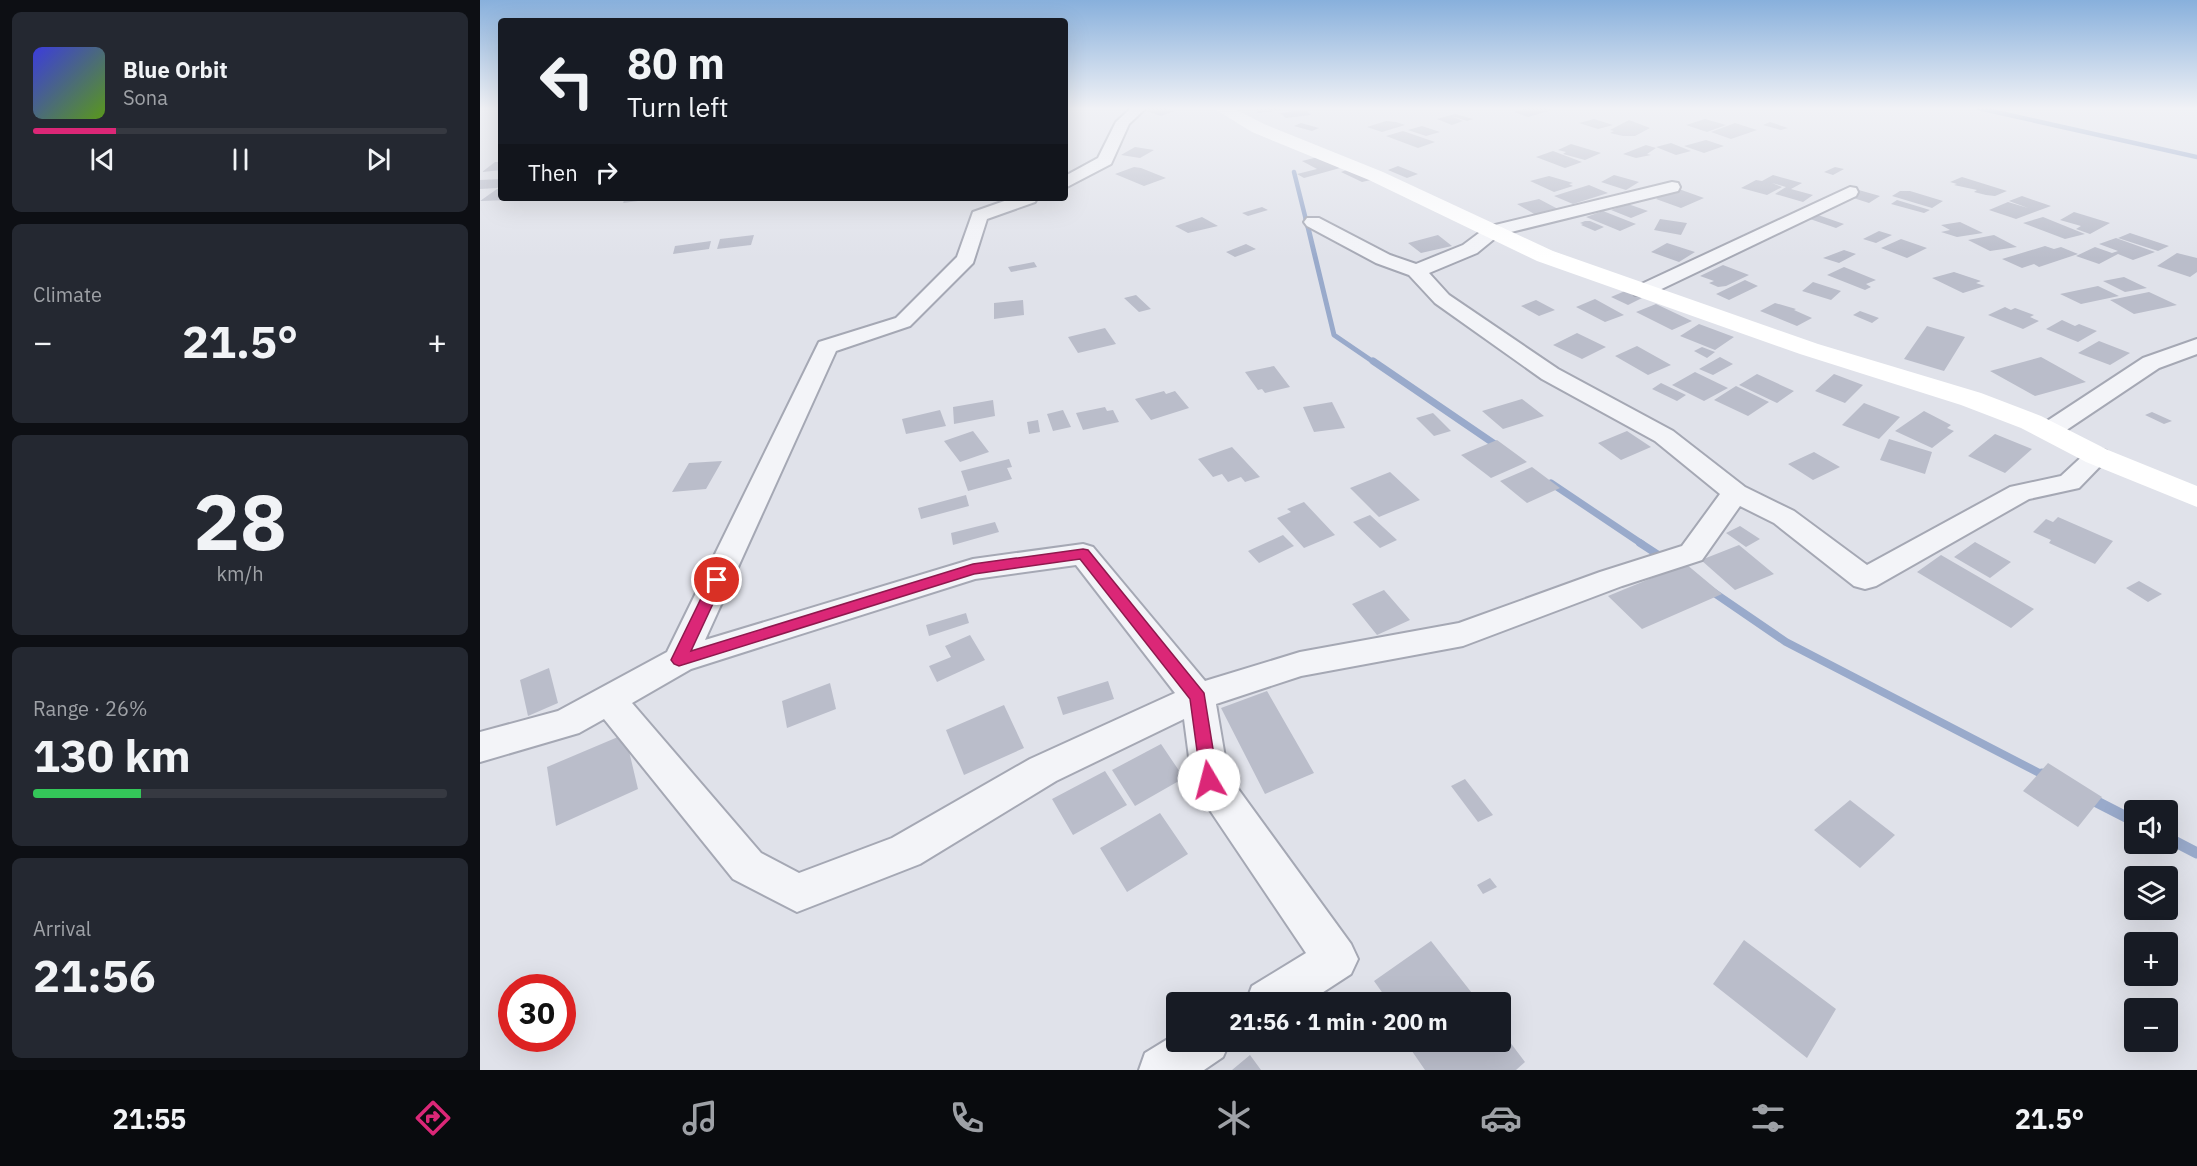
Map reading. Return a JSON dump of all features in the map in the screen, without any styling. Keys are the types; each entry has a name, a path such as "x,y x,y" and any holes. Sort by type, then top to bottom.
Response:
{"street":[{"path":"1068,181 1105,161 1106,158"},
{"path":"1332,158 1376,176 1545,256 1809,349 1971,399 2050,430 2097,456 2197,497"},
{"path":"1416,271 1470,249 1493,231 1672,187"},
{"path":"1642,291 1850,192"},
{"path":"679,660 827,347 903,322 966,259 979,216 1021,201"},
{"path":"1312,222 1383,259 1416,271 1442,299 1550,374 1664,436 1735,494 1784,517 1865,579 2020,493 2070,482 2097,456"},
{"path":"2050,430 2151,363 2197,346"},
{"path":"609,700 747,866 797,893 906,851 1043,770 1198,697 1300,664 1463,634 1611,579 1692,553 1735,494"},
{"path":"480,747 567,723 679,660 973,569 1083,554 1198,697 1209,780 1336,959 1284,992"},
{"path":"1162,1070 1191,1052"}],"building":[{"path":"1320,158 1340,168 1304,178 1297,174 1317,169 1302,161"},
{"path":"1538,158 1571,158 1582,162 1565,168"},
{"path":"495,162 498,162 498,170 482,172"},
{"path":"1398,166 1418,174 1407,178 1388,170"},
{"path":"1134,167 1166,178 1144,186 1115,174"},
{"path":"1835,167 1844,169 1833,175 1824,172"},
{"path":"1349,169 1371,180 1362,182 1341,172"},
{"path":"1614,175 1639,182 1626,190 1601,182"},
{"path":"1773,175 1802,183 1791,189 1813,195 1803,202 1775,194 1786,187 1772,183 1782,187 1767,195 1741,188"},
{"path":"1549,176 1573,183 1569,184 1573,186 1554,192 1530,181"},
{"path":"1962,177 2007,191 1995,196 1986,195 1950,182"},
{"path":"498,179 498,187 480,189 480,180"},
{"path":"1589,185 1608,193 1573,204 1554,196"},
{"path":"1676,188 1704,198 1681,208 1656,199 1659,197 1656,196"},
{"path":"497,189 498,189 498,200 480,201"},
{"path":"1855,189 1880,196 1869,203 1844,195"},
{"path":"1900,191 1910,191 1943,201 1932,208 1892,196"},
{"path":"2022,196 2051,206 2016,219 1989,210 2008,202 2028,208 2009,201"},
{"path":"1539,199 1558,209 1536,215 1517,204"},
{"path":"1897,200 1930,210 1924,213 1891,204"},
{"path":"1628,204 1648,211 1631,218 1611,210"},
{"path":"1262,207 1268,210 1248,216 1242,213"},
{"path":"1603,211 1636,224 1620,231 1586,217"},
{"path":"2074,212 2110,223 2090,234 2076,229 2081,226 2060,220"},
{"path":"1818,215 1844,224 1836,228 1810,219"},
{"path":"1202,217 1218,226 1188,233 1175,226"},
{"path":"2043,217 2085,234 2065,239 2023,223"},
{"path":"1660,219 1687,223 1681,235 1654,230"},
{"path":"1585,221 1604,227 1595,231 1581,225 1583,224 1580,223"},
{"path":"1960,222 1983,233 1957,237 1941,232 1950,230 1941,225"},
{"path":"1879,231 1892,235 1876,243 1863,239"},
{"path":"2130,233 2169,246 2158,251 2118,238"},
{"path":"754,235 751,245 717,249 720,239"},
{"path":"1438,235 1452,246 1421,253 1408,243"},
{"path":"1994,235 2017,247 1990,251 1968,240"},
{"path":"2116,238 2155,252 2133,260 2118,254 2099,264 2076,256 2095,247 2112,253 2118,251 2099,244"},
{"path":"1901,239 1927,248 1907,258 1881,248"},
{"path":"711,241 709,249 673,254 675,246"},
{"path":"1667,243 1695,252 1679,262 1651,252"},
{"path":"1246,244 1256,249 1235,257 1226,252"},
{"path":"2045,246 2054,249 2061,247 2078,254 2039,267 2034,264 2022,268 2002,259"},
{"path":"1844,250 1856,254 1839,263 1823,258"},
{"path":"2177,253 2197,258 2197,272 2190,277 2157,266"},
{"path":"1034,262 1037,267 1011,272 1008,267"},
{"path":"1723,265 1749,275 1726,286 1718,287 1709,283 1714,281 1700,276"},
{"path":"1844,267 1876,280 1866,284 1871,287 1865,290 1827,275"},
{"path":"1954,272 1981,281 1976,283 1985,286 1963,293 1932,278"},
{"path":"2124,277 2147,288 2125,292 2103,281"},
{"path":"1745,280 1758,286 1729,300 1716,294"},
{"path":"1813,282 1841,291 1831,300 1802,291"},
{"path":"2098,286 2119,296 2081,304 2060,294"},
{"path":"1625,291 1642,298 1628,305 1611,297"},
{"path":"2149,292 2177,305 2134,314 2110,300"},
{"path":"1136,295 1151,309 1139,312 1124,298"},
{"path":"1595,299 1624,315 1605,322 1576,307"},
{"path":"1023,300 1024,315 994,319 994,303"},
{"path":"1536,300 1555,310 1539,316 1521,306"},
{"path":"1775,303 1796,309 1794,310 1812,318 1797,326 1760,311"},
{"path":"1656,304 1692,321 1672,330 1636,312"},
{"path":"2005,307 2034,315 2030,317 2039,321 2023,329 1988,315"},
{"path":"1860,311 1879,318 1872,323 1853,315"},
{"path":"2062,320 2075,326 2079,324 2097,331 2078,342 2046,329"},
{"path":"1699,324 1734,337 1715,350 1680,336"},
{"path":"1927,326 1965,337 1944,371 1904,359"},
{"path":"1105,328 1116,344 1078,353 1068,337"},
{"path":"1577,333 1606,347 1582,359 1553,345"},
{"path":"2099,341 2130,353 2110,365 2078,353"},
{"path":"1637,346 1671,365 1648,375 1615,356"},
{"path":"1702,347 1715,352 1707,358 1694,351"},
{"path":"1720,357 1733,364 1713,375 1699,369"},
{"path":"2041,357 2086,382 2035,396 1990,371"},
{"path":"1274,366 1290,387 1265,393 1262,389 1258,390 1245,372"},
{"path":"1695,372 1728,388 1704,401 1672,385"},
{"path":"1757,374 1794,391 1777,403 1739,385"},
{"path":"1834,374 1863,385 1845,403 1815,391"},
{"path":"1661,383 1686,395 1677,401 1652,389"},
{"path":"1736,386 1769,402 1748,416 1714,400"},
{"path":"1164,391 1166,394 1175,391 1189,408 1151,420 1135,399"},
{"path":"1522,399 1544,416 1503,429 1482,411"},
{"path":"993,400 995,416 954,424 953,407"},
{"path":"1332,402 1345,428 1314,432 1303,407"},
{"path":"1864,403 1900,417 1879,439 1842,425"},
{"path":"1105,407 1107,411 1113,410 1119,422 1083,430 1076,413"},
{"path":"940,410 946,426 906,434 902,419"},
{"path":"1063,410 1071,427 1053,431 1047,414"},
{"path":"1924,411 1951,425 1947,428 1954,431 1932,448 1895,431"},
{"path":"2152,412 2172,421 2164,424 2145,415"},
{"path":"1433,413 1451,431 1434,436 1416,418"},
{"path":"1038,420 1040,432 1029,434 1027,422"},
{"path":"973,431 989,452 960,462 944,441"},
{"path":"1627,431 1651,447 1621,460 1598,443"},
{"path":"1995,434 2032,449 2005,473 1968,456"},
{"path":"1889,439 1932,452 1925,474 1880,460"},
{"path":"1497,440 1527,462 1491,478 1461,455"},
{"path":"1232,447 1260,477 1245,482 1241,477 1228,482 1222,474 1213,477 1198,459"},
{"path":"1814,452 1840,467 1813,480 1788,464"},
{"path":"1009,459 1012,467 1007,468 1012,479 968,491 961,471"},
{"path":"722,461 706,489 672,492 689,463"},
{"path":"1532,467 1560,488 1527,503 1500,481"},
{"path":"1390,472 1420,500 1379,517 1350,488"},
{"path":"966,495 969,506 921,519 918,508"},
{"path":"1304,502 1335,535 1304,548 1277,518 1291,512 1287,509"},
{"path":"1370,515 1397,540 1380,548 1353,522"},
{"path":"2058,517 2113,541 2095,564 2049,543 2051,540 2033,532 2046,519 2053,522"},
{"path":"995,522 999,532 953,545 951,533"},
{"path":"1740,526 1760,539 1746,547 1726,533"},
{"path":"1283,535 1294,546 1259,563 1248,551"},
{"path":"1975,542 2011,562 1990,578 1954,557"},
{"path":"1739,545 1774,574 1735,590 1701,560"},
{"path":"1941,555 2034,609 2011,628 1917,572"},
{"path":"1686,564 1722,594 1642,629 1608,596"},
{"path":"2139,581 2162,594 2148,602 2126,588"},
{"path":"1384,590 1410,620 1377,635 1352,604"},
{"path":"966,613 969,623 929,636 926,625"},
{"path":"970,635 985,660 937,682 929,666 951,657 945,646"},
{"path":"549,668 558,703 528,716 520,680"},
{"path":"1108,681 1114,699 1063,715 1057,697"},
{"path":"830,683 836,709 787,728 782,701"},
{"path":"1267,691 1314,773 1265,794 1221,708"},
{"path":"1004,705 1024,748 964,775 946,730"},
{"path":"625,734 638,789 556,826 547,767"},
{"path":"1161,744 1184,778 1135,806 1112,770"},
{"path":"2048,763 2102,797 2078,827 2023,791"},
{"path":"1105,771 1127,805 1073,835 1052,799"},
{"path":"1465,779 1493,815 1478,822 1451,786"},
{"path":"1850,800 1895,835 1860,868 1814,830"},
{"path":"1160,813 1188,854 1127,892 1100,848"},
{"path":"1490,878 1497,887 1483,894 1477,885"},
{"path":"1744,940 1836,1009 1807,1058 1713,984"},
{"path":"1431,941 1471,992 1382,992 1374,981"},
{"path":"1511,1044 1525,1062 1516,1070 1425,1070 1413,1052 1511,1052"},
{"path":"1250,1055 1261,1070 1232,1070"}],"waterway":[{"path":"1294,172 1306,220"},
{"path":"1306,219 1334,335 1375,363"},
{"path":"1373,361 1499,447"},
{"path":"1551,483 1642,544"},
{"path":"1640,543 1663,558"},
{"path":"1710,590 1786,642 2045,776"},
{"path":"2042,774 2048,777"},
{"path":"2091,799 2124,816"},
{"path":"2178,843 2197,853"}],"route":[{"path":"717,580 679,660 973,569 1083,554 1198,697 1209,780"}]}
